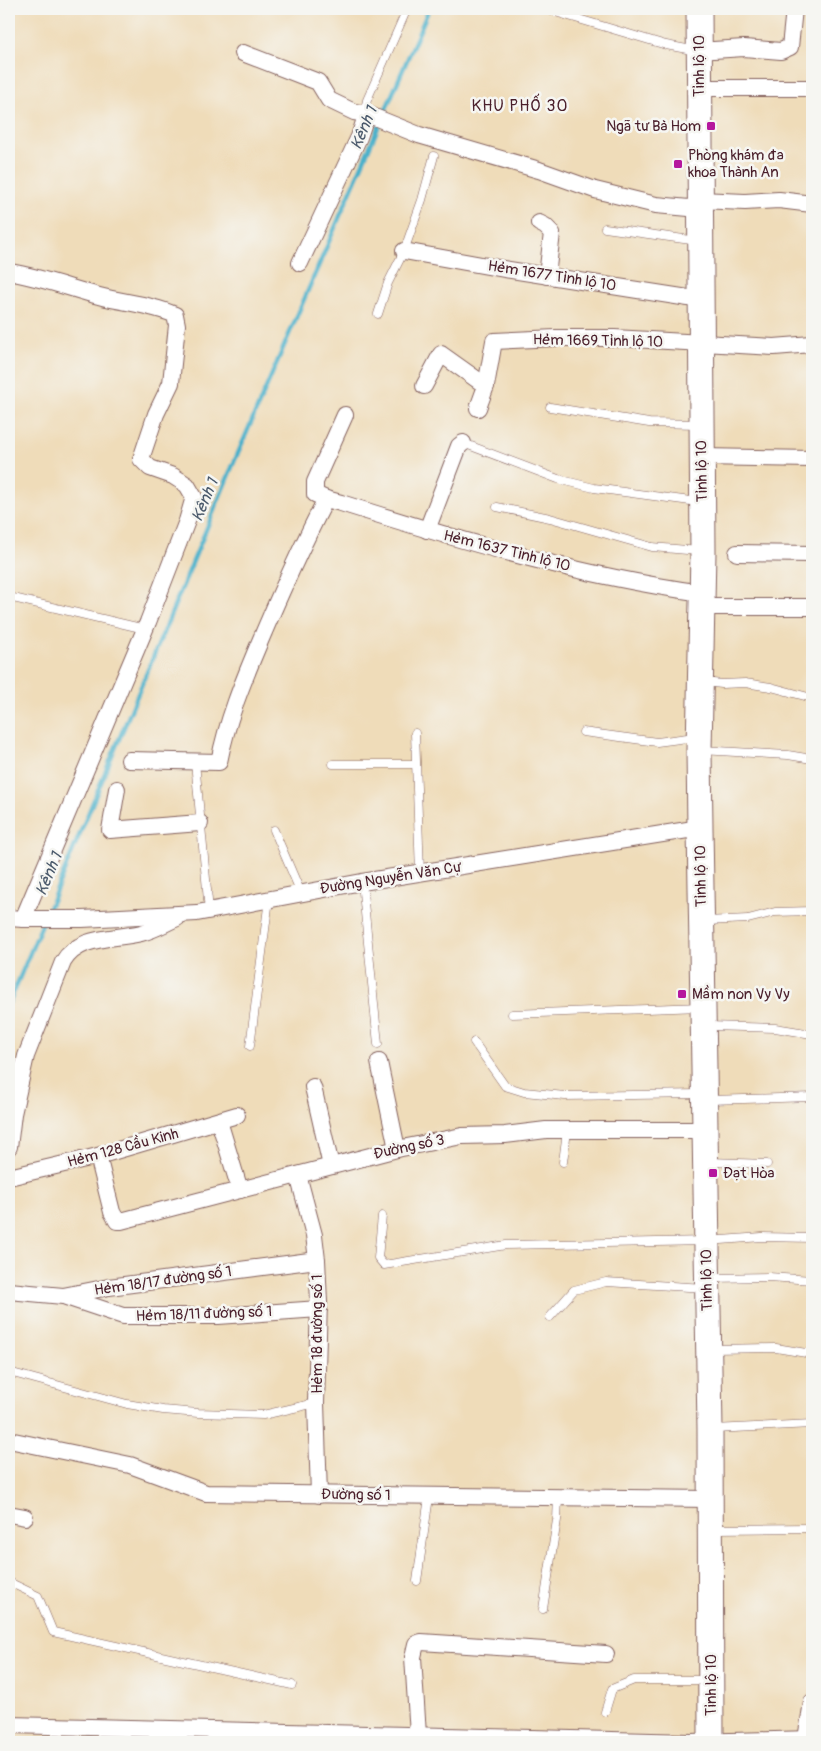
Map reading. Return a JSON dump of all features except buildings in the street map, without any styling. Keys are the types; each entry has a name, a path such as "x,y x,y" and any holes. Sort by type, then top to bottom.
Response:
{"main road":[{"name":"Tỉnh lộ 10","path":"699,9 703,502 700,828 710,1429 711,1742"}],"street":[{"path":"698,51 744,48 781,51 790,47 794,9"},
{"path":"243,53 318,82 329,100 354,112 365,114 435,140 539,170 595,190 656,205 700,205 780,200 812,204"},
{"path":"699,88 812,88"},
{"path":"300,263 359,137 365,114"},
{"path":"539,223 552,233 547,276"},
{"name":"Hẻm 1677 Tỉnh lộ 10","path":"404,251 701,300"},
{"path":"9,272 34,276 99,296 162,309 175,315 177,325 171,383 156,414 142,459 150,468 173,476 187,485 194,497 187,521 145,629 16,919"},
{"name":"Hẻm 1669 Tỉnh lộ 10","path":"486,386 494,341 614,338 774,347 812,344"},
{"path":"424,386 441,354 486,386 478,408"},
{"path":"129,760 219,762 224,733 250,665 321,497 316,482 345,415"},
{"path":"427,530 459,446 463,443"},
{"path":"702,457 809,455"},
{"name":"Hẻm 1637 Tỉnh lộ 10","path":"321,497 427,530 702,600 812,607"},
{"path":"737,553 812,554"},
{"path":"117,789 110,830 200,823"},
{"name":"Đường Nguyễn Văn Cự","path":"16,919 82,919 209,911 362,882 700,828"},
{"path":"9,1147 13,1114 26,1056 63,962 68,954 85,943 144,932 184,914"},
{"path":"379,1062 397,1149"},
{"path":"313,1087 331,1166"},
{"name":"Hẻm 128 Cầu Kinh","path":"9,1177 98,1156 236,1115"},
{"path":"218,1121 240,1190"},
{"name":"Đường số 3","path":"98,1156 112,1212 117,1221 121,1222 397,1149 462,1136 505,1135 546,1130 705,1130"},
{"name":"Hẻm 18 đường số 1","path":"298,1175 314,1235 317,1260 316,1403 319,1495"},
{"name":"Hẻm 18/17 đường số 1","path":"9,1291 63,1296 109,1287 317,1260"},
{"name":"Hẻm 18/11 đường số 1","path":"63,1296 123,1316 218,1316 318,1309"},
{"name":"Đường số 1","path":"9,1440 130,1465 206,1493 428,1497 710,1498"},
{"path":"418,1735 413,1657 416,1644 421,1642 606,1654"},
{"path":"9,1725 711,1742 809,1739 812,1702"}],"lane":[{"path":"365,114 367,100 408,9"},
{"path":"545,9 666,45 698,51"},
{"path":"378,314 388,283 404,251 422,200 434,156"},
{"path":"605,228 700,241"},
{"path":"550,407 649,423 702,424"},
{"path":"463,443 558,479 594,488 703,502"},
{"path":"497,507 550,518 652,547 703,552"},
{"path":"9,597 145,629"},
{"path":"701,682 722,684 745,683 771,687 812,698"},
{"path":"415,732 420,873"},
{"path":"583,732 657,742 700,743 812,759"},
{"path":"195,762 209,911"},
{"path":"333,764 415,764"},
{"path":"274,830 301,893"},
{"path":"362,882 378,1044"},
{"path":"250,1046 269,899"},
{"path":"701,921 748,919 775,912 812,911"},
{"path":"512,1014 703,1016 812,1034"},
{"path":"474,1042 505,1086 524,1092 565,1096 812,1097"},
{"path":"563,1162 564,1141 567,1131"},
{"path":"705,1162 767,1164"},
{"path":"382,1216 378,1258 384,1265 506,1245 812,1238"},
{"path":"550,1317 574,1290 606,1282 707,1283 769,1277 812,1280"},
{"path":"708,1349 776,1348 812,1354"},
{"path":"9,1372 127,1404 198,1413 263,1415 316,1403"},
{"path":"710,1429 812,1424"},
{"path":"417,1581 428,1497"},
{"path":"543,1609 557,1520 558,1497"},
{"path":"711,1530 812,1528"},
{"path":"9,1582 38,1596 52,1632 292,1684"},
{"path":"605,1712 612,1689 634,1680 711,1680"}],"waterway":[{"name":"Kênh 1","path":"46,915 235,460 429,9"},
{"name":"Kênh 1","path":"9,1003 43,922"}],"place":[{"name":"Ngã tư Bà Hom","path":"711,126"},
{"name":"Phòng khám đa khoa Thành An","path":"678,164"},
{"name":"Mầm non Vy Vy","path":"682,994"},
{"name":"Đạt Hòa","path":"713,1173"}],"district":[{"name":"KHU PHỐ 30","path":"520,106"}]}
